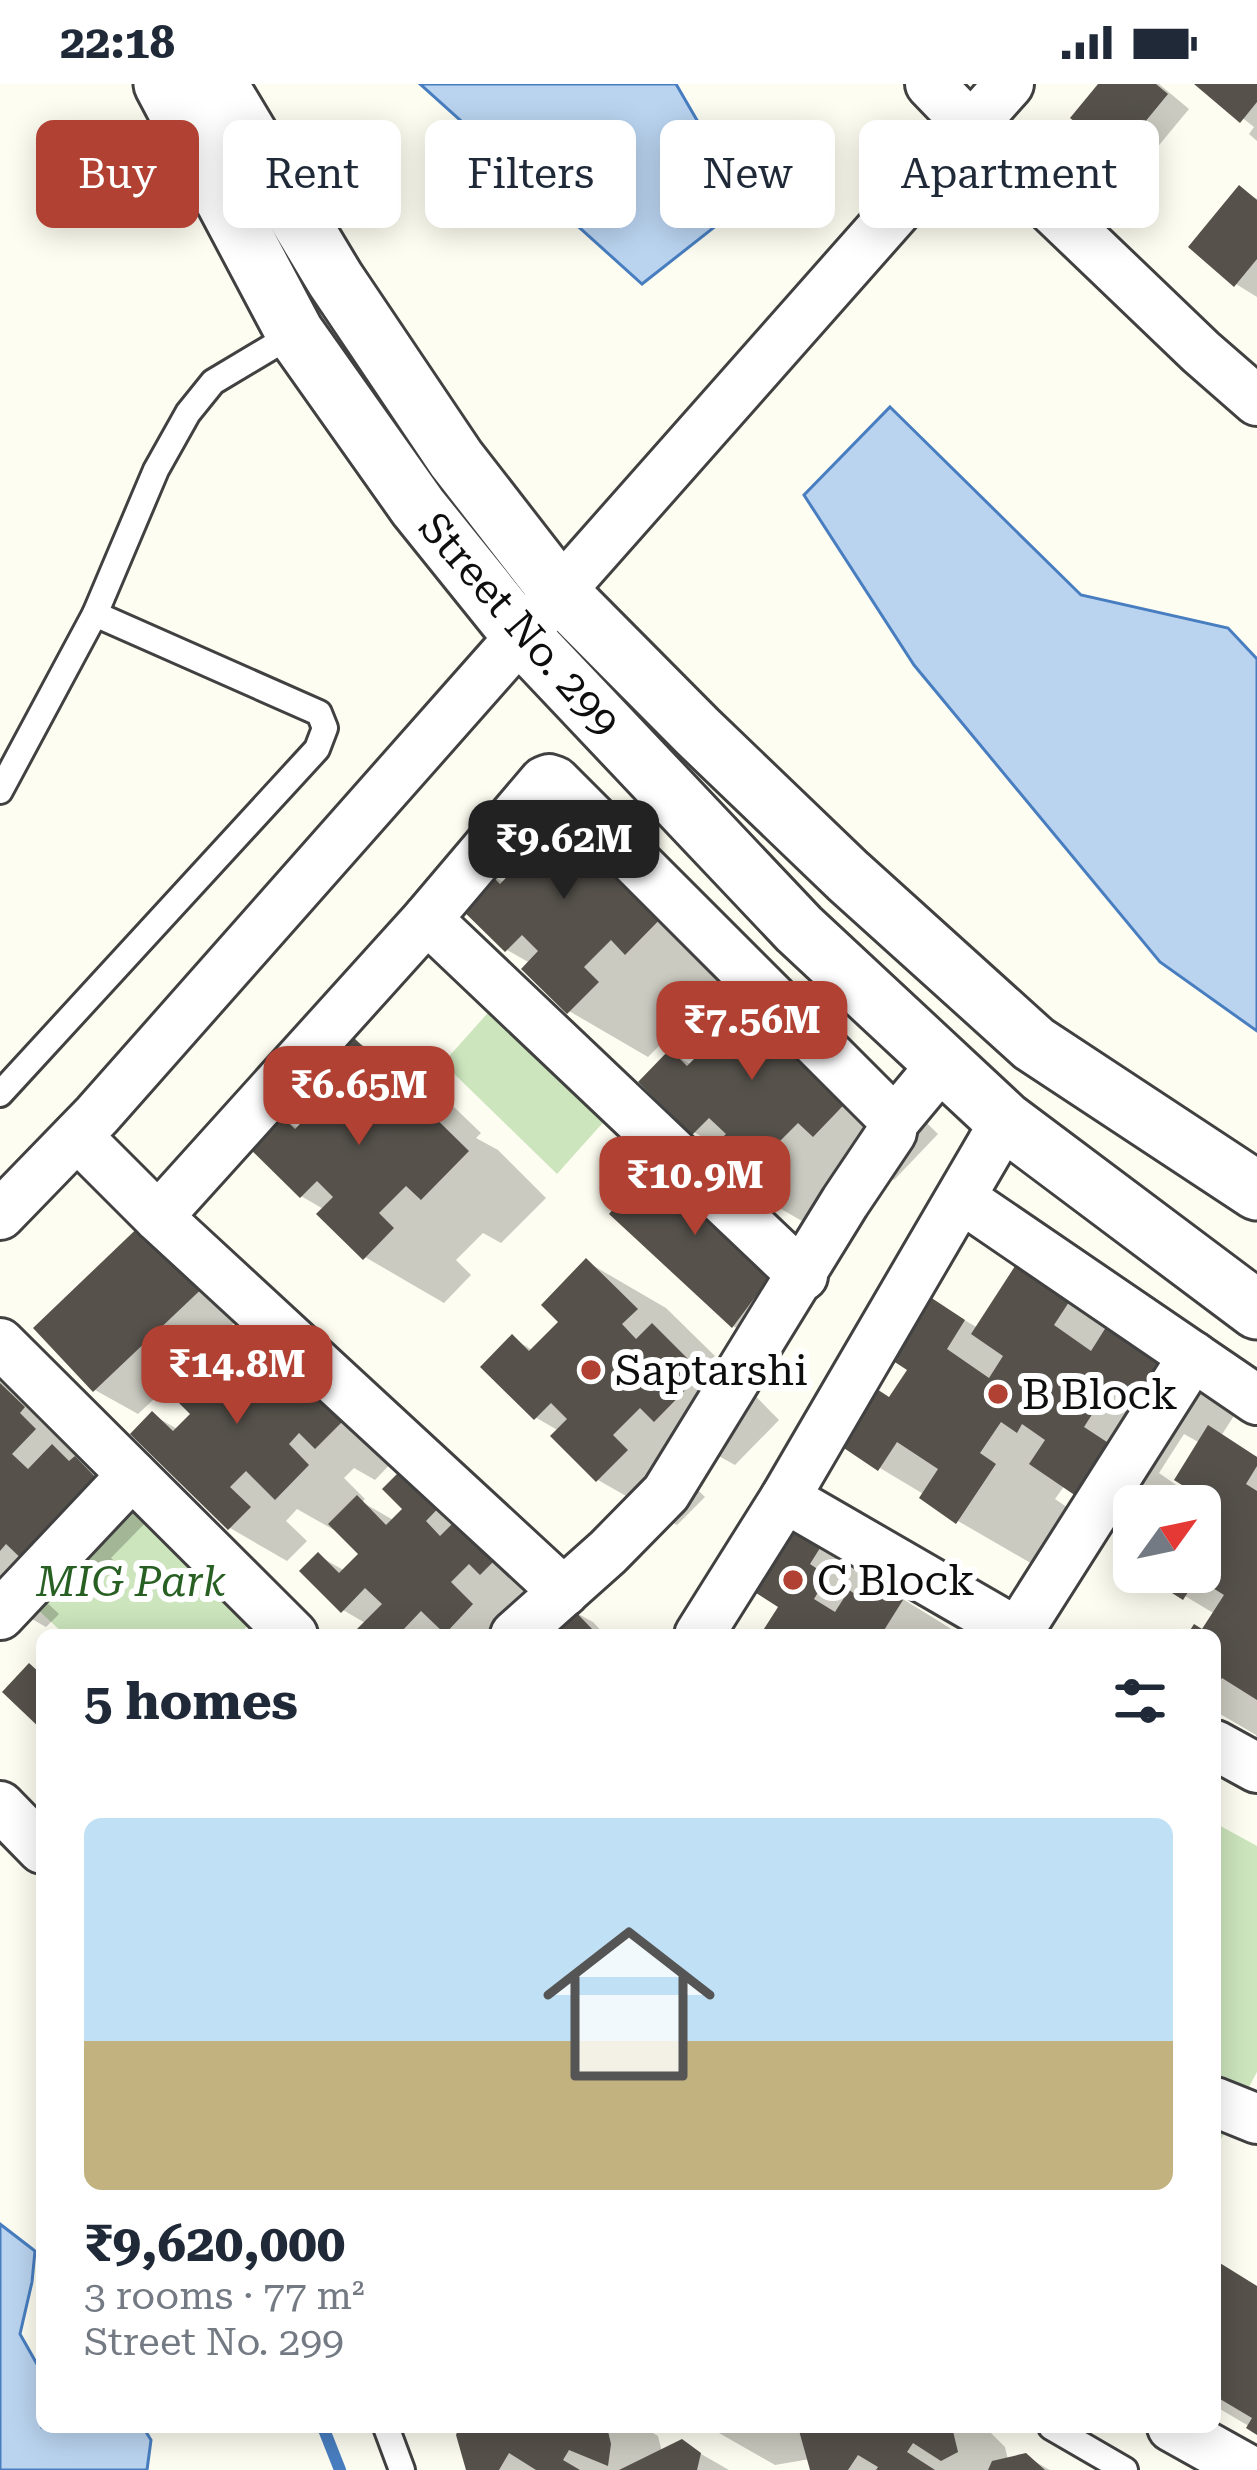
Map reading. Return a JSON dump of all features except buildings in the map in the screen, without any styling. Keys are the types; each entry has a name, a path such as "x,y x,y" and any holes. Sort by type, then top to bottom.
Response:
{"street":[{"name":"Street No. 299","path":"163,84 295,333 418,508 521,635 800,929 1005,1121 1257,1310"},
{"path":"218,84 311,240 456,459 560,593 832,860 1034,1044 1257,1191"},
{"path":"930,84 963,120"},
{"path":"979,120 1009,84"},
{"path":"0,1215 77,1136 883,228"},
{"path":"1073,228 1257,400"},
{"path":"158,1217 549,778 893,1123"},
{"path":"427,919 802,1276"},
{"path":"522,1629 667,1493 892,1132 893,1123 943,1063"},
{"path":"703,1629 785,1498 1005,1121"},
{"path":"77,1136 158,1217 564,1592"},
{"path":"961,1198 1257,1400"},
{"path":"0,1343 132,1474 274,1629"},
{"path":"1021,1629 1192,1356"},
{"path":"0,1615 132,1474"},
{"path":"785,1498 1009,1629"},
{"path":"1221,1747 1257,1768"},
{"path":"0,1806 36,1844"},
{"path":"1183,2433 1249,2470"}],"lane":[{"path":"0,790 95,614 156,470 188,413 213,382 295,333"},
{"path":"0,1094 317,749 325,728 319,713 95,614"},
{"path":"388,2433 402,2470"},
{"path":"1061,2433 1125,2470"}],"green space":[{"path":"503,996 616,1108 557,1174 443,1063"},
{"name":"MIG Park","path":"130,1503 252,1621 245,1629 59,1629 34,1606"},
{"path":"1221,1826 1257,1846 1257,2072 1221,2139"}],"water":[{"path":"420,84 676,84 697,120 660,120 660,228 713,228 642,284 580,228 636,228 636,120 460,120"},
{"path":"890,407 1081,595 1228,628 1257,659 1257,1031 1160,962 914,665 804,495"},
{"path":"0,2224 35,2251 20,2334 36,2362 36,2433 147,2433 151,2440 147,2470 0,2470"}],"waterway":[{"path":"325,2433 340,2470"}],"place":[{"name":"Saptarshi","path":"591,1370"},
{"name":"B Block","path":"998,1394"},
{"name":"C Block","path":"793,1580"}]}
